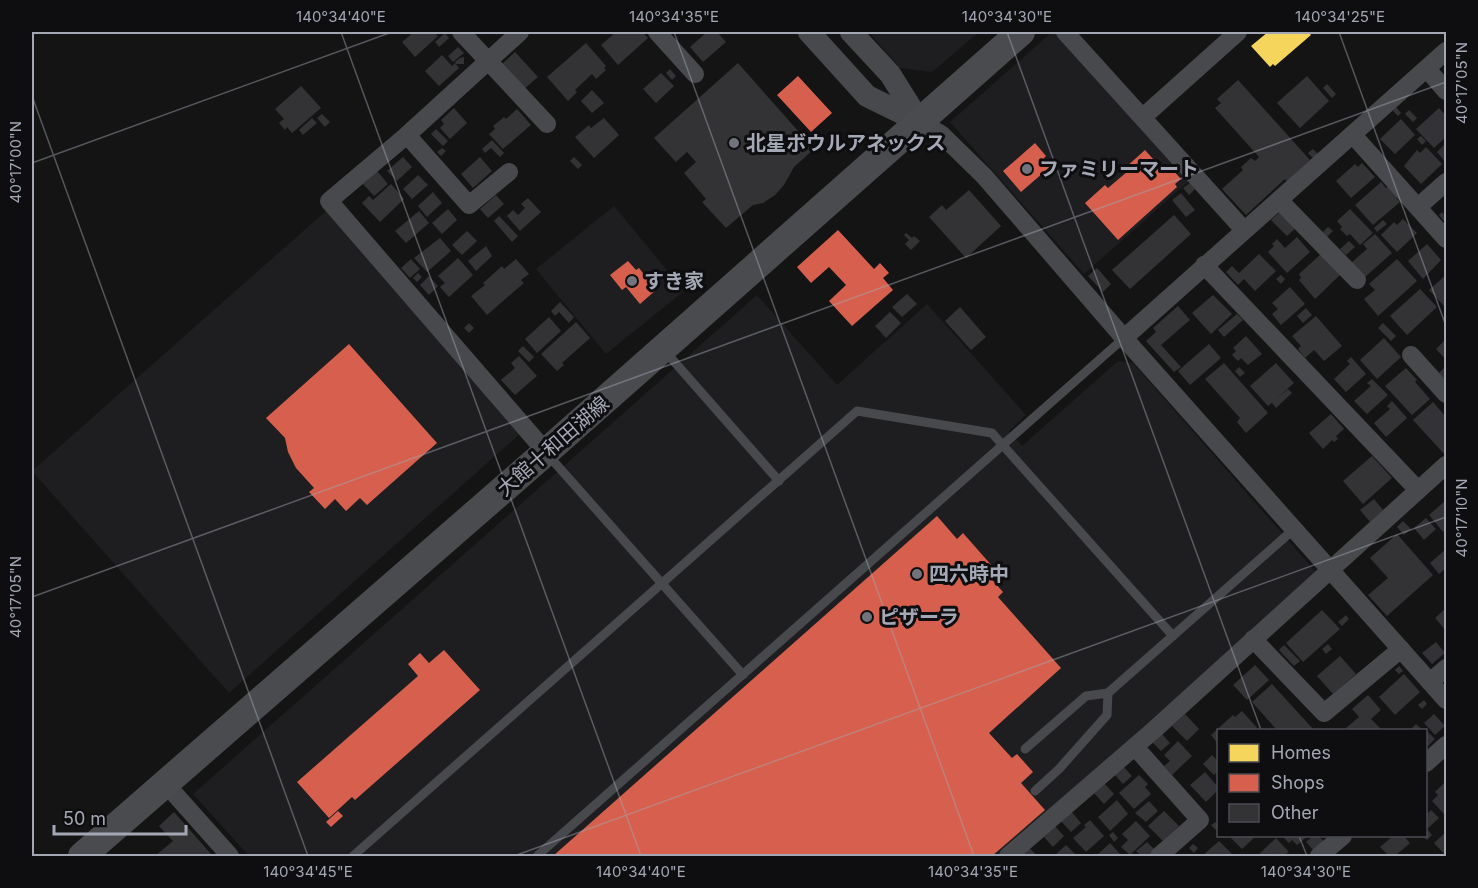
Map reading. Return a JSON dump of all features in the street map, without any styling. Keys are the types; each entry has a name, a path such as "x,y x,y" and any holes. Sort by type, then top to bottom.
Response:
{"main road":[{"name":"大館十和田湖線","path":"82,856 546,452 1021,32"}],"street":[{"path":"461,32 547,124"},
{"path":"520,32 407,135 329,201 546,452"},
{"path":"657,32 695,74"},
{"path":"809,32 867,96 941,134 984,177 1446,700"},
{"path":"851,32 890,74 920,122"},
{"path":"1065,32 1244,230"},
{"path":"1143,117 1238,32"},
{"path":"1124,338 1446,51"},
{"path":"1427,69 1446,91"},
{"path":"407,135 469,205 509,172"},
{"path":"1353,135 1446,239"},
{"path":"1418,207 1446,182"},
{"path":"1279,200 1357,280"},
{"path":"1204,265 1418,490"},
{"path":"1412,355 1446,394"},
{"path":"1008,856 1135,747 1446,465"},
{"path":"1253,639 1324,713 1401,649"},
{"path":"1430,682 1446,668"},
{"path":"1427,761 1446,745"},
{"path":"1135,747 1200,820 1159,856"},
{"path":"165,783 230,856"},
{"path":"1318,856 1342,837"}],"lane":[{"path":"537,856 1124,338"},
{"path":"663,349 780,481"},
{"path":"353,856 857,411 988,431 1173,636"},
{"path":"546,452 743,675"},
{"path":"1025,749 1086,696 1108,693 1294,529"},
{"path":"1035,791 1059,769 1107,715 1108,693"}],"shaded area":[{"path":"869,32 979,32 932,72 900,68"},
{"path":"1052,32 1058,32 1189,181 1084,274 950,122"},
{"path":"614,206 684,291 606,354 536,269"},
{"path":"327,210 522,432 229,693 32,471"},
{"path":"757,295 837,385 927,304 1026,415 1009,431 1022,446 1118,361 1133,363 1316,572 1300,591 997,856 249,856 193,794"}],"building: Homes":[{"path":"1268,32 1310,32 1311,35 1275,66 1273,64 1270,67 1251,46"}],"building: Shops":[{"path":"798,76 832,113 811,132 777,95"},
{"name":"ファミリーマート","path":"1035,143 1051,166 1021,192 1003,171"},
{"path":"1145,150 1163,170 1169,166 1181,179 1175,184 1177,187 1118,240 1085,203 1105,185 1108,188 1128,171 1125,168"},
{"path":"838,230 874,269 880,263 889,273 883,278 893,290 852,326 829,301 846,285 829,267 811,283 797,267"},
{"name":"すき家","path":"628,261 636,270 639,268 656,290 640,304 626,287 622,290 610,275"},
{"path":"349,344 437,443 367,505 360,498 346,511 335,499 325,509 309,492 314,488 296,468 288,452 285,438 266,418"},
{"path":"937,516 957,539 963,533 993,567 986,573 1003,592 998,597 1061,668 989,733 1012,758 1017,754 1033,772 1021,783 1045,810 992,856 553,856"},
{"path":"444,650 480,690 355,800 352,797 329,818 297,782 418,676 408,664 420,653 429,663"},
{"path":"338,811 343,816 331,827 326,822"}],"building: Other":[{"path":"414,32 433,32 438,36 415,57 402,42"},
{"path":"616,32 642,32 648,38 618,65 601,45"},
{"path":"707,32 717,32 726,42 703,62 690,47"},
{"path":"445,33 449,38 439,47 435,42"},
{"path":"586,43 606,66 604,68 606,70 596,79 592,74 575,90 577,92 568,101 547,77"},
{"path":"458,47 464,53 453,62 448,56"},
{"path":"515,52 538,77 524,89 501,65"},
{"path":"442,55 452,66 455,63 459,68 439,86 425,71"},
{"path":"464,57 464,64 456,64 455,62"},
{"name":"北星ボウルアネックス","path":"738,63 814,149 794,167 784,185 775,195 763,203 753,205 726,228 702,202 706,199 684,173 696,162 687,152 676,162 654,138"},
{"path":"670,69 676,76 672,80 666,73"},
{"path":"661,73 674,86 656,103 643,89"},
{"path":"1307,76 1329,101 1300,128 1277,103"},
{"path":"1238,80 1310,160 1287,181 1285,179 1246,215 1222,189 1243,170 1241,167 1251,158 1255,161 1259,157 1215,108 1221,103 1217,99"},
{"path":"1327,84 1336,94 1332,98 1323,88"},
{"path":"301,86 321,108 292,133 287,127 285,130 279,123 284,119 275,109"},
{"path":"592,90 604,103 592,113 581,101"},
{"path":"1396,107 1401,113 1398,116 1393,111"},
{"path":"454,108 467,123 450,139 440,128 444,124 441,120"},
{"path":"1439,108 1446,116 1446,137 1434,148 1416,129"},
{"path":"517,109 531,125 503,149 489,134 495,129 493,126 504,117 506,119"},
{"path":"1409,110 1417,118 1413,122 1405,114"},
{"path":"322,114 330,122 325,127 317,118"},
{"path":"312,118 317,123 303,135 299,130"},
{"path":"604,118 619,135 594,158 575,137 589,125 591,128"},
{"path":"1401,119 1415,135 1395,154 1380,139"},
{"path":"436,129 448,141 443,146 431,134"},
{"path":"1421,136 1426,141 1422,145 1417,139"},
{"path":"492,140 504,153 500,157 491,148 485,153 482,149"},
{"path":"1446,143 1446,163 1437,152"},
{"path":"1426,147 1442,164 1421,184 1404,166 1417,150 1420,153"},
{"path":"442,148 446,151 441,156 437,152"},
{"path":"1313,149 1318,154 1314,159 1308,153"},
{"path":"403,157 412,167 397,181 387,171"},
{"path":"480,157 492,171 473,188 461,174"},
{"path":"574,157 582,165 578,169 570,161"},
{"path":"1362,163 1375,177 1351,198 1336,181 1355,164 1358,167"},
{"path":"377,171 388,184 374,196 363,184"},
{"path":"418,175 428,185 412,199 403,189"},
{"path":"1381,182 1386,188 1390,185 1399,196 1396,198 1400,202 1373,225 1355,205"},
{"path":"1190,183 1195,189 1189,195 1183,188"},
{"path":"391,184 404,199 380,222 362,203 369,196 373,200"},
{"path":"969,190 1001,226 966,258 929,217 942,205 946,210"},
{"path":"433,192 442,203 427,217 418,206"},
{"path":"1181,193 1195,210 1186,217 1172,200"},
{"path":"496,195 504,204 488,218 480,209"},
{"path":"528,198 541,212 520,231 507,216 513,210 518,215 525,208 521,204"},
{"path":"448,209 457,220 442,234 432,223"},
{"path":"1350,209 1373,233 1360,245 1350,234 1347,236 1340,229 1342,227 1337,221"},
{"path":"1282,210 1298,226 1287,236 1271,220"},
{"path":"419,211 429,223 406,243 395,231"},
{"path":"1442,212 1446,217 1444,221 1439,215"},
{"path":"1174,215 1191,234 1130,289 1112,270"},
{"path":"499,216 518,236 512,242 494,221"},
{"path":"1403,219 1417,233 1397,252 1381,235 1394,222 1397,225"},
{"path":"1383,220 1387,224 1377,232 1374,228"},
{"path":"1328,227 1333,231 1327,237 1323,232"},
{"path":"467,231 477,241 462,255 452,245"},
{"path":"906,233 920,241 911,250 905,244 909,240 904,235"},
{"path":"1375,234 1392,253 1364,278 1351,263 1367,249 1363,244"},
{"path":"1297,237 1310,252 1287,273 1268,252 1277,239 1285,248"},
{"path":"440,238 451,251 427,272 414,258"},
{"path":"1349,241 1355,247 1346,255 1340,249"},
{"path":"1427,244 1441,260 1423,279 1408,261"},
{"path":"486,246 492,256 476,271 468,261"},
{"path":"1259,254 1276,271 1255,291 1244,279 1238,285 1226,272 1232,266 1239,273"},
{"path":"1321,254 1340,275 1315,299 1299,280 1301,278 1299,274"},
{"path":"458,258 473,275 449,297 440,287 445,283 438,276"},
{"path":"411,259 420,269 410,278 401,268"},
{"path":"516,259 529,274 521,280 524,283 487,315 471,296 485,285 483,283 502,266 504,269"},
{"path":"1397,259 1417,281 1378,316 1364,299 1375,290 1369,284"},
{"path":"1097,268 1111,284 1103,292 1088,276"},
{"path":"418,273 422,277 417,282 413,278"},
{"path":"1281,275 1285,279 1281,284 1276,279"},
{"path":"1446,275 1446,304 1444,306 1429,290"},
{"path":"429,276 438,286 429,295 420,285"},
{"path":"1290,287 1305,304 1281,325 1272,314 1278,309 1272,303"},
{"path":"1420,289 1437,307 1407,335 1390,316"},
{"path":"907,294 917,304 902,317 892,307"},
{"path":"1213,295 1232,314 1211,334 1192,313"},
{"path":"560,302 574,317 569,323 559,312 555,316 551,311"},
{"path":"1178,306 1190,320 1161,345 1181,367 1174,372 1146,341 1156,332 1153,328"},
{"path":"960,307 986,337 971,350 945,321"},
{"path":"1306,308 1312,315 1303,323 1297,316"},
{"path":"890,312 901,323 886,338 875,326"},
{"path":"1237,314 1243,320 1224,337 1218,330"},
{"path":"1316,316 1342,346 1324,361 1314,350 1305,358 1298,349 1301,346 1292,336"},
{"path":"549,317 561,331 537,353 525,339"},
{"path":"576,322 590,338 562,363 564,365 557,371 541,354"},
{"path":"469,323 474,328 469,333 464,328"},
{"path":"1383,323 1396,336 1391,341 1378,328"},
{"path":"1246,336 1262,354 1248,365 1241,358 1238,361 1232,355 1236,351 1233,348"},
{"path":"1384,338 1401,357 1377,379 1360,360"},
{"path":"1446,339 1446,360 1436,349"},
{"path":"1209,344 1221,358 1190,385 1178,371"},
{"path":"523,346 534,357 529,362 518,351"},
{"path":"519,356 537,376 515,395 501,380 515,368 511,363"},
{"path":"1351,357 1366,374 1346,392 1334,379 1350,364 1347,361"},
{"path":"1224,363 1268,413 1246,433 1237,422 1240,418 1205,379"},
{"path":"1276,363 1294,383 1276,399 1288,389 1292,393 1276,408 1272,403 1268,406 1250,386"},
{"path":"1446,366 1446,381 1439,373"},
{"path":"1239,367 1245,373 1240,377 1235,371"},
{"path":"1406,368 1430,399 1412,415 1385,386"},
{"path":"1372,379 1388,395 1367,414 1354,401 1371,386 1367,383"},
{"path":"1392,401 1407,418 1386,437 1374,423 1390,409 1387,406"},
{"path":"1433,402 1446,417 1445,455 1413,420"},
{"path":"1331,414 1344,429 1336,436 1338,439 1334,442 1332,440 1323,449 1309,433"},
{"path":"1372,456 1392,478 1363,504 1343,481"},
{"path":"1374,499 1383,510 1370,522 1360,510"},
{"path":"1446,500 1446,528 1443,532 1429,515"},
{"path":"1426,518 1436,529 1424,540 1414,528"},
{"path":"1403,521 1411,529 1404,535 1397,527"},
{"path":"1397,534 1433,575 1387,616 1368,595 1388,578 1370,558"},
{"path":"1446,549 1446,568 1439,574 1430,563"},
{"path":"1446,608 1446,631 1435,618"},
{"path":"1322,610 1340,629 1303,662 1286,643"},
{"path":"1346,615 1349,619 1342,626 1338,622"},
{"path":"1436,642 1445,653 1432,664 1422,653"},
{"path":"1328,644 1332,649 1326,654 1322,649"},
{"path":"1284,645 1300,661 1294,666 1279,650"},
{"path":"1340,656 1356,674 1333,694 1317,676"},
{"path":"1255,665 1269,680 1247,700 1233,685"},
{"path":"1399,666 1403,671 1399,674 1395,670"},
{"path":"1404,674 1420,692 1395,715 1379,697"},
{"path":"1272,684 1313,729 1276,729 1252,702"},
{"path":"1368,695 1381,710 1371,719 1381,729 1347,729 1359,717 1352,709"},
{"path":"1424,700 1427,704 1422,709 1418,705"},
{"path":"1242,711 1258,729 1218,729 1233,715 1235,717"},
{"path":"1185,714 1199,729 1187,741 1172,726"},
{"path":"1434,714 1445,726 1435,735 1424,723"},
{"path":"1416,724 1422,729 1411,729"},
{"path":"1217,730 1217,743 1211,735"},
{"path":"1427,731 1435,739 1427,747"},
{"path":"1161,733 1170,743 1161,751 1152,742"},
{"path":"1178,741 1192,756 1172,775 1164,766 1170,761 1164,755"},
{"path":"1212,755 1217,760 1217,772 1214,775 1203,764"},
{"path":"1123,766 1132,776 1123,784 1114,774"},
{"path":"1205,772 1217,786 1217,791 1206,802 1190,785"},
{"path":"1139,775 1148,784 1145,787 1151,794 1134,809 1119,793"},
{"path":"1446,781 1446,811 1444,814 1432,801 1438,795 1435,792"},
{"path":"1104,783 1114,794 1104,804 1093,792"},
{"path":"1117,800 1128,814 1110,831 1098,817"},
{"path":"1149,801 1158,811 1146,822 1135,813"},
{"path":"1431,810 1439,818 1427,829 1427,812"},
{"path":"1071,811 1081,823 1071,832 1061,821"},
{"path":"1164,811 1179,826 1163,841 1148,826"},
{"path":"174,812 211,854 209,856 155,856 173,841 159,826"},
{"path":"1090,820 1104,836 1086,852 1073,838 1086,827 1084,825"},
{"path":"1136,821 1150,836 1130,855 1121,847 1128,840 1122,834"},
{"path":"1216,822 1216,830 1211,825"},
{"path":"1055,826 1064,836 1053,847 1044,837"},
{"path":"1428,830 1432,835 1427,840 1423,837 1427,837"},
{"path":"1113,832 1118,838 1114,842 1109,835"},
{"path":"1446,832 1446,856 1434,843"},
{"path":"1230,837 1255,837 1242,849"},
{"path":"1283,837 1307,837 1297,845 1292,840 1289,843"},
{"path":"1312,837 1319,837 1324,841 1314,851 1306,842"},
{"path":"1392,837 1405,837 1410,843 1395,856 1389,856 1380,847"},
{"path":"1276,838 1289,852 1283,856 1258,855"},
{"path":"1219,841 1234,856 1202,856"},
{"path":"1147,842 1155,850 1148,856 1141,856 1136,851"},
{"path":"1110,843 1122,856 1096,856"},
{"path":"1193,844 1198,848 1194,853 1189,848"},
{"path":"1066,845 1077,856 1054,856"},
{"path":"1029,848 1038,856 1020,856"}],"place":[{"name":"北星ボウルアネックス","path":"734,143"},
{"name":"ファミリーマート","path":"1027,169"},
{"name":"すき家","path":"632,281"},
{"name":"四六時中","path":"917,574"},
{"name":"ピザーラ","path":"867,617"}]}
